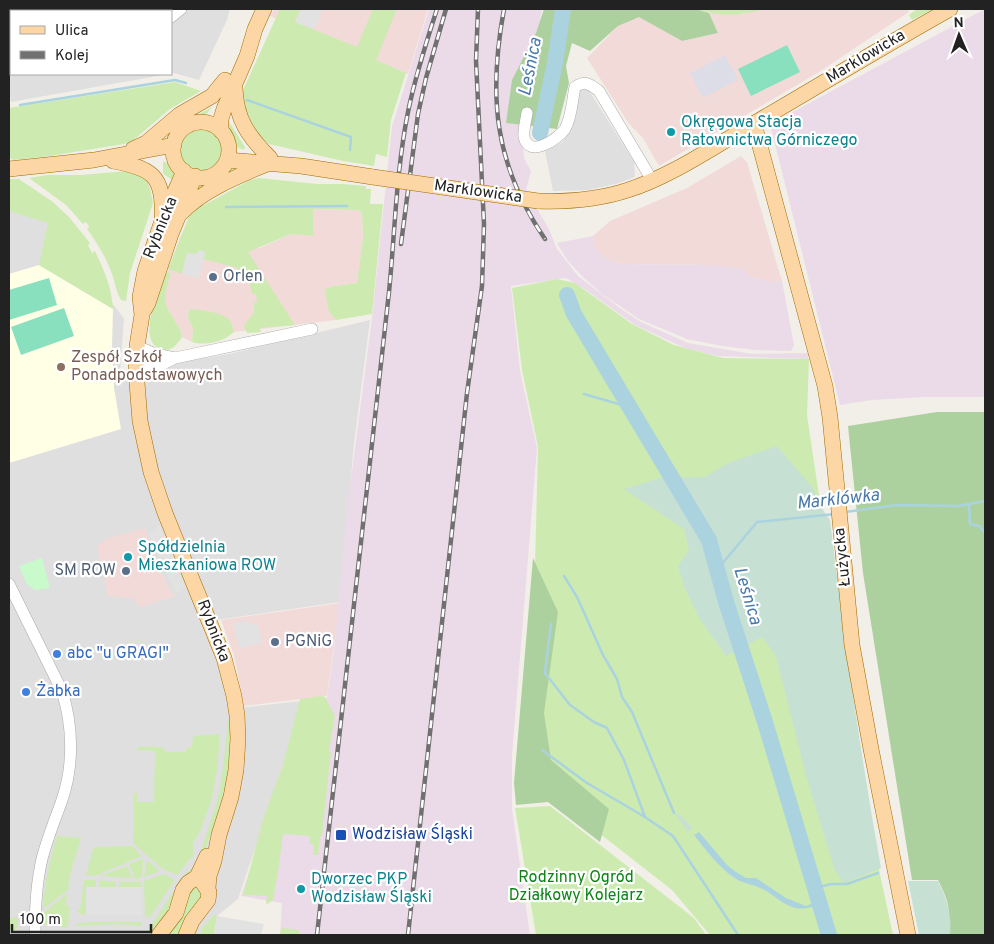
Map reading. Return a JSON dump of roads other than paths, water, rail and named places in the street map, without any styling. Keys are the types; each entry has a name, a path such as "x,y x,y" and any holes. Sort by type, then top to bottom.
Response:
{"main road":[{"path":"202,122 211,114 247,56 255,29 264,9"},
{"name":"Marklowicka","path":"228,153 269,161 519,199 557,202 583,200 628,190 701,155 950,9"},
{"path":"222,131 211,124 194,123 184,128 176,137 174,152 189,174 206,177 215,174 222,168 228,153 221,119 230,82"},
{"path":"117,158 146,143 179,115 212,96 230,82"},
{"path":"177,218 196,200 269,161 254,142 239,116 230,82"},
{"name":"Łużycka","path":"754,124 825,386 830,417 852,645 908,935"},
{"path":"9,169 117,158 158,158 174,152"},
{"path":"117,158 141,167 159,185 162,197 161,224"},
{"name":"Rybnicka","path":"142,315 148,303 177,218 189,174"},
{"name":"Rybnicka","path":"186,935 192,921 208,900 208,881 219,835 231,797 236,770 238,739 234,696 224,658 165,513 151,472 140,422 136,370 137,346 142,315 140,297 145,271 161,224 189,174"},
{"name":"Rybnicka","path":"158,935 176,913 183,890 200,872 219,835"},
{"path":"191,881 202,882 208,888"}],"street":[{"path":"527,113 524,137 528,144 537,147 547,145 558,137 567,124 575,87 582,83 588,83 599,91 652,180"},
{"path":"136,370 163,364 175,358 312,329"},
{"path":"137,346 155,354 175,358"},
{"path":"9,584 62,691 67,704 70,739 70,766 67,781 42,858 38,878 34,935"}],"water":[{"path":"699,832 727,865 746,878 756,878 786,898 806,906 818,901 820,904 804,908 792,907 765,890 740,881 715,860 694,835"}],"waterway":[{"name":"Leśnica","path":"540,133 555,63 563,9"},
{"path":"20,105 175,80 186,83"},
{"path":"247,100 351,137 350,150"},
{"path":"226,207 347,206"},
{"name":"Leśnica","path":"567,295 574,314 709,540 726,602 765,722 829,935"},
{"path":"584,394 629,407"},
{"name":"Marklówka","path":"845,512 897,505 959,506 985,501"},
{"path":"969,505 970,524 979,526 985,533"},
{"name":"Marklówka","path":"717,570 757,522 835,514"},
{"path":"564,576 577,597 603,655 617,679 622,697 632,712 674,813"},
{"path":"551,624 545,673 570,705 594,722 607,728 624,760 645,817 673,836 738,935"},
{"path":"542,750 587,783 645,817"},
{"path":"815,888 831,884 847,884 878,873"}],"railway":[{"path":"317,935 389,292 401,157 414,86 437,9"},
{"path":"401,244 418,114 426,78 446,9"},
{"path":"408,935 467,393 482,286 484,224 476,61 478,9"},
{"path":"504,9 496,71 496,100 499,128 505,156 515,184 528,211 545,239"}],"place":[{"name":"Okręgowa Stacja Ratownictwa Górniczego","path":"671,132"},
{"name":"Orlen","path":"213,277"},
{"name":"Zespół Szkół Ponadpodstawowych","path":"61,367"},
{"name":"Spółdzielnia Mieszkaniowa ROW","path":"128,557"},
{"name":"SM ROW","path":"126,571"},
{"name":"PGNiG","path":"275,642"},
{"name":"abc \"u GRAGI\"","path":"57,654"},
{"name":"Żabka","path":"26,692"},
{"name":"Wodzisław Śląski","path":"341,835"},
{"name":"Dworzec PKP Wodzisław Śląski","path":"301,889"}],"park label":[{"name":"Rodzinny Ogród Działkowy Kolejarz","path":"576,887"}]}
